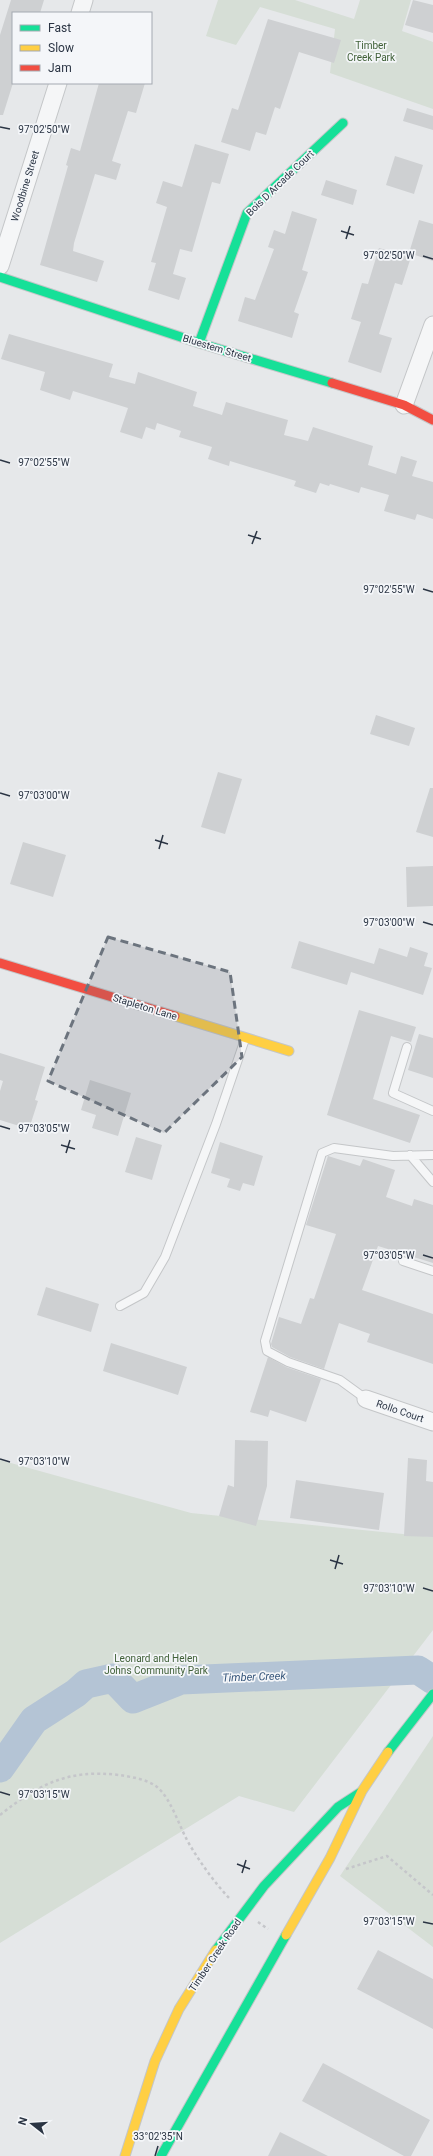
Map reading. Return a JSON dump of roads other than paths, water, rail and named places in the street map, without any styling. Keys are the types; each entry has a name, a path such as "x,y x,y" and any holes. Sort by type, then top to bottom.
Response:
{"street":[{"path":"80,12 84,0"},
{"name":"Woodbine Street","path":"0,266 58,84"},
{"name":"Bois D Arcade Court","path":"199,343 247,213 343,123"},
{"name":"Bluestem Street","path":"0,277 199,343 404,406 433,420"},
{"path":"404,406 433,325"},
{"name":"Stapleton Lane","path":"0,963 289,1052"},
{"name":"Rollo Court","path":"366,1399 433,1422"},
{"name":"Timber Creek Road","path":"161,2156 185,2111 222,2049 330,1858 362,1791 389,1750 433,1694"},
{"name":"Timber Creek Road","path":"125,2156 155,2061 179,2010 202,1970 251,1901 264,1886 338,1807 362,1791"}],"lane":[{"path":"120,1306 144,1294 165,1257 216,1124 245,1038"},
{"path":"407,1047 393,1093 433,1110"},
{"path":"366,1399 340,1380 288,1362 267,1351 265,1341 322,1153 334,1148 393,1156 433,1155"},
{"path":"410,1156 433,1182"},
{"path":"403,1261 433,1271"}],"waterway":[{"name":"Timber Creek","path":"0,1768 34,1720 76,1693 86,1684 113,1678 133,1699 181,1680 418,1670 433,1680"}],"park label":[{"name":"Timber Creek Park","path":"371,50"},
{"name":"Leonard and Helen Johns Community Park","path":"156,1664"}]}
